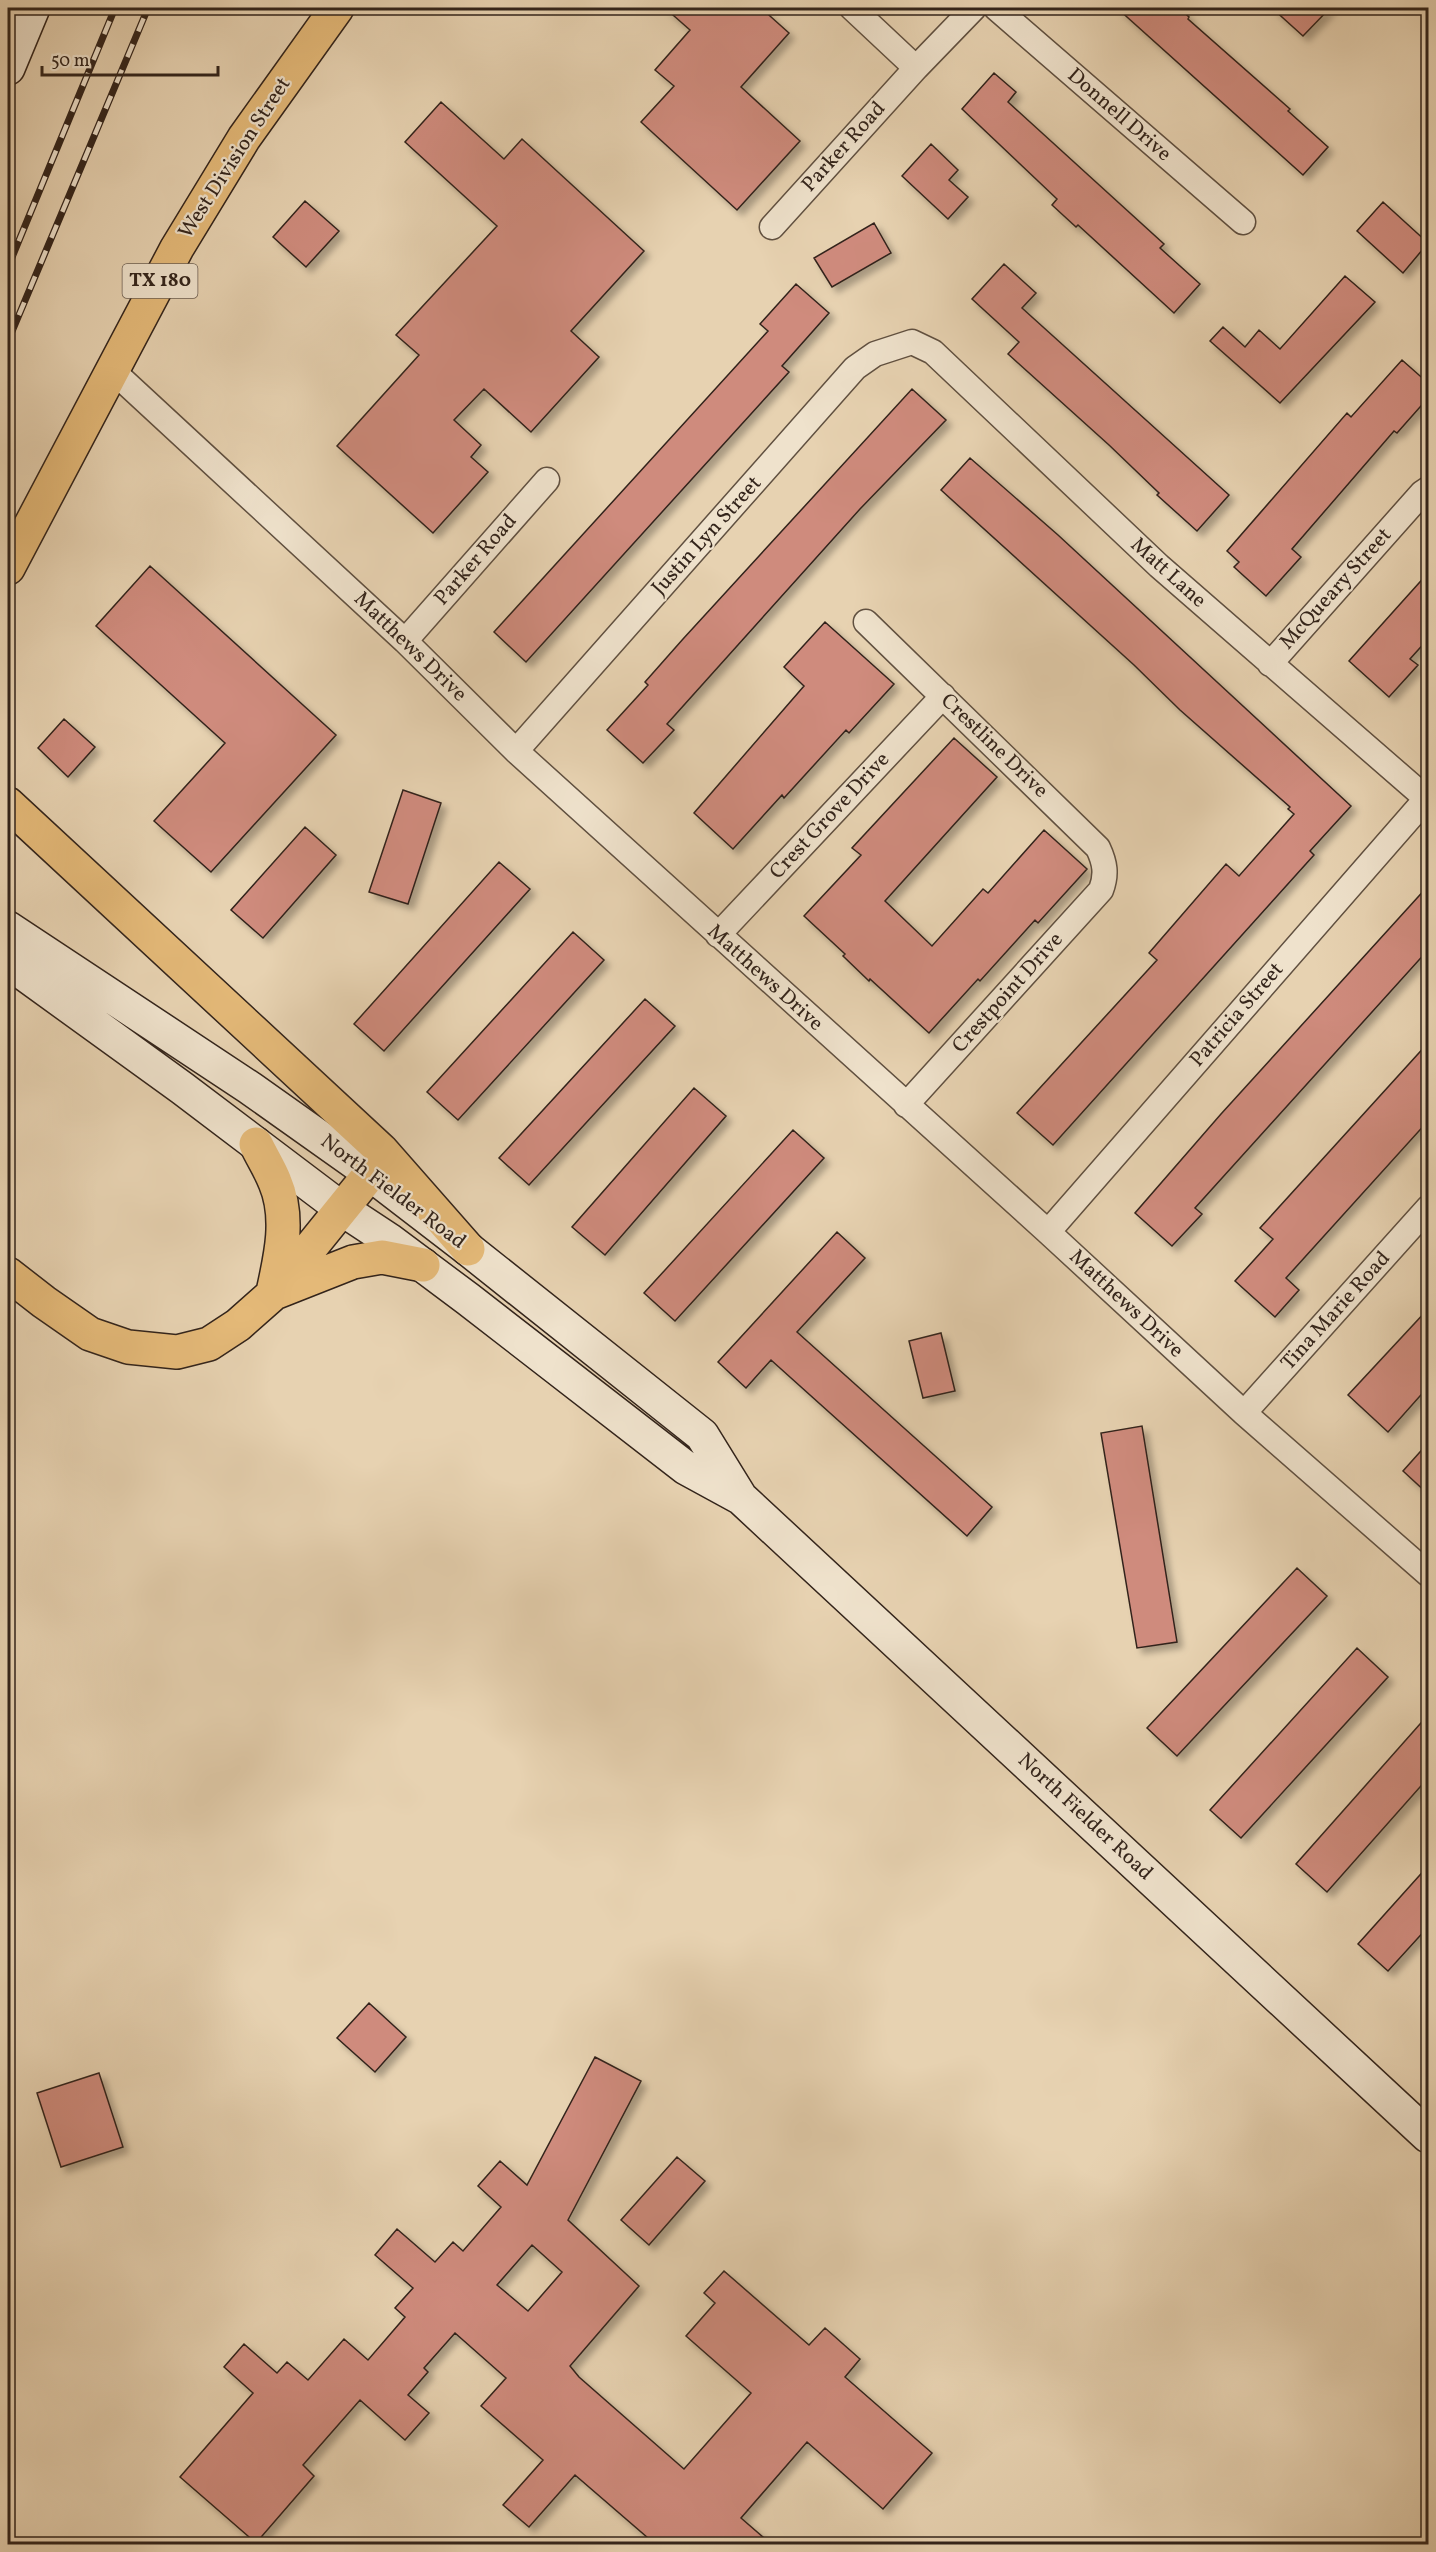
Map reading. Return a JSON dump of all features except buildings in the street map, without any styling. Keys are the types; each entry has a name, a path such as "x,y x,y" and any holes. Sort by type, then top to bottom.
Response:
{"main road":[{"path":"8,68 33,8"},
{"name":"West Division Street","path":"8,568 177,248 244,138 337,8"},
{"path":"8,804 381,1150 468,1249"},
{"name":"North Fielder Road","path":"8,941 250,1088 370,1174 702,1435 741,1498"},
{"name":"North Fielder Road","path":"8,941 256,1144 342,1209 423,1265 686,1468 741,1498 1428,2136"},
{"path":"256,1144 276,1183 284,1217 280,1261 273,1294"},
{"path":"8,1274 90,1334 128,1347 177,1352 209,1344 238,1325 273,1294 370,1174"},
{"path":"273,1294 353,1262 382,1257 423,1265"}],"street":[{"path":"852,8 916,68"},
{"name":"Parker Road","path":"772,227 916,68 974,8"},
{"name":"Donnell Drive","path":"996,8 1243,222"},
{"name":"Matt Lane","path":"912,342 933,352 1159,566 1428,799"},
{"name":"Justin Lyn Street","path":"516,751 855,368 875,354 912,342"},
{"name":"Matthews Drive","path":"113,371 405,641 516,751 1048,1232 1244,1413 1428,1574"},
{"name":"Parker Road","path":"405,641 547,480"},
{"name":"McQueary Street","path":"1270,664 1428,489"},
{"name":"Crestline Drive","path":"866,622 1098,848 1105,863 1105,878"},
{"name":"Crest Grove Drive","path":"718,935 943,696"},
{"name":"Patricia Street","path":"1048,1232 1428,799"},
{"name":"Crestpoint Drive","path":"906,1105 1101,890 1105,878"},
{"name":"Tina Marie Road","path":"1244,1413 1428,1208"}],"railway":[{"path":"8,267 115,8"},
{"path":"8,341 148,8"}]}
